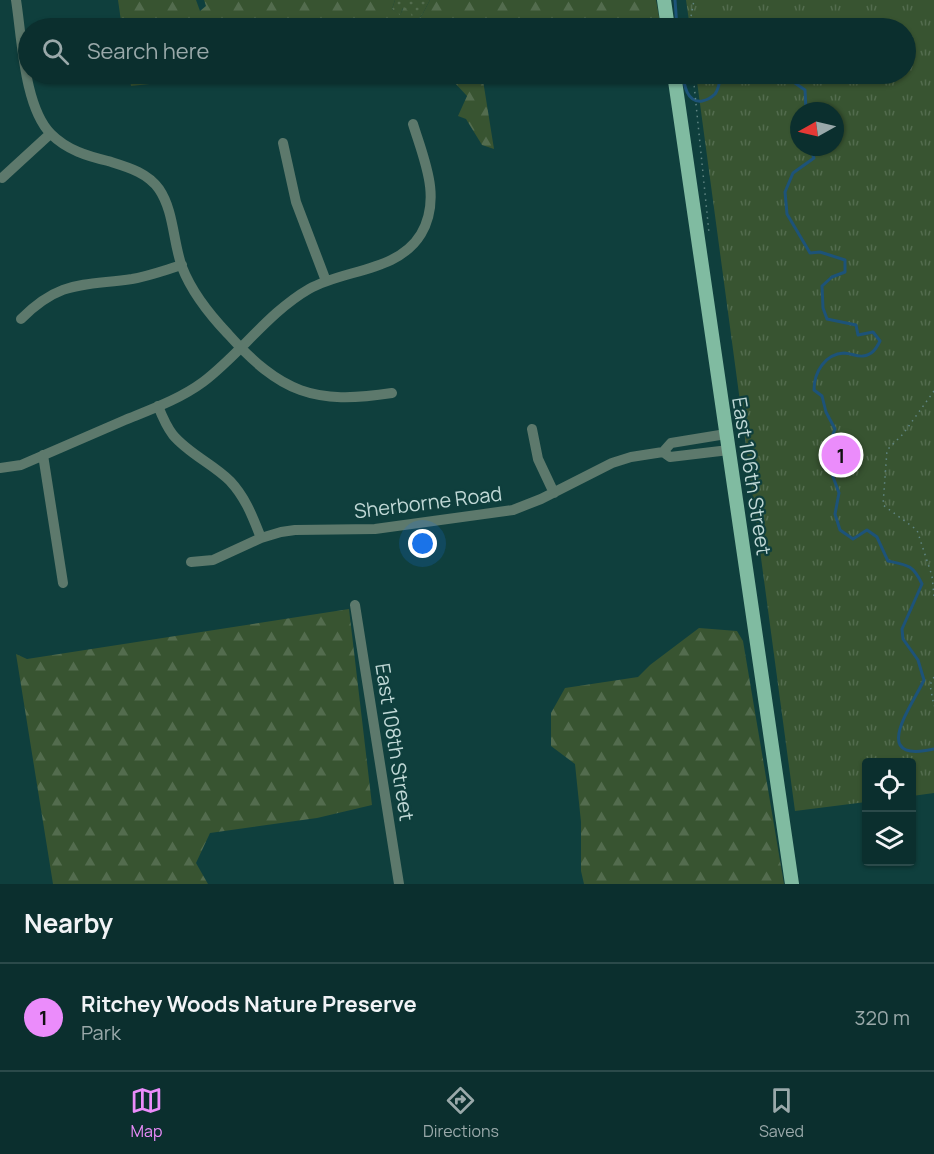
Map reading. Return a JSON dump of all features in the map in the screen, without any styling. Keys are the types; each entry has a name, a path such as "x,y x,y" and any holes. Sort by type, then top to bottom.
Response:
{"main road":[{"path":"664,0 667,18"},
{"name":"East 106th Street","path":"675,84 792,884"}],"street":[{"path":"16,0 19,18"},
{"path":"29,84 36,111 50,134 78,153 128,167 150,179 166,204 182,265 194,291 240,349 270,375 305,392 342,399 392,393"},
{"path":"0,468 15,466 43,455 182,395 203,382 296,298 326,280 380,264 410,247 421,234 430,204 430,184 413,124"},
{"path":"2,178 50,134"},
{"path":"283,143 300,214 326,280"},
{"path":"21,318 46,297 69,286 135,278 182,265"},
{"path":"158,406 167,427 180,442 235,486 249,508 261,538"},
{"path":"532,429 538,459 554,493"},
{"name":"Sherborne Road","path":"191,562 213,560 261,538 295,530 375,530 522,508 621,459 663,452 671,443 726,434"},
{"name":"Sherborne Road","path":"663,452 670,457 729,450"},
{"path":"43,455 63,583"},
{"name":"East 108th Street","path":"355,605 399,884"}],"path":[{"path":"691,18 694,0"},
{"path":"694,84 696,109"},
{"path":"934,391 903,434 887,450 883,505 917,530 932,576 934,596"},
{"path":"934,677 930,685 934,706"}],"green space":[{"path":"118,0 196,0 200,11 206,6 204,0 395,0 392,9 400,15 404,7 412,18 121,18"},
{"path":"395,0 430,0 419,18 410,18 403,8 400,16 392,9"},
{"path":"430,0 656,0 659,18 419,18"},
{"path":"686,0 934,0 934,793 916,795 916,758 862,758 862,803 795,811 697,84 916,84 916,18 689,18"},
{"path":"456,84 484,84 494,149 482,145 466,119 458,116 467,96"},
{"path":"349,609 372,805 317,818 210,833 196,863 208,884 53,884 16,654 27,659"},
{"path":"699,628 737,631 743,641 784,884 584,884 581,871 581,822 575,764 551,746 551,713 565,688 638,677 650,665"}],"waterway":[{"path":"675,0 676,18"},
{"path":"684,84 690,96 697,101 709,99 715,94 719,84"},
{"path":"796,84 805,90 806,102"},
{"path":"813,156 814,158 793,173 785,192 787,214 810,253 820,252 845,260 845,272 832,277 822,286 823,308 827,319 856,325 858,335 873,332 880,341 877,347 866,355 844,353 831,357 822,365 816,377 814,390 822,396 826,412 835,429 830,443 835,454 832,474 839,493 835,514 840,530 853,539 867,530 877,537 888,561 913,569 922,584 902,629 903,639 918,660 924,680 904,717 899,741 903,748 914,751 934,749"}],"place":[{"name":"Ritchey Woods Nature Preserve","path":"841,455"}]}
